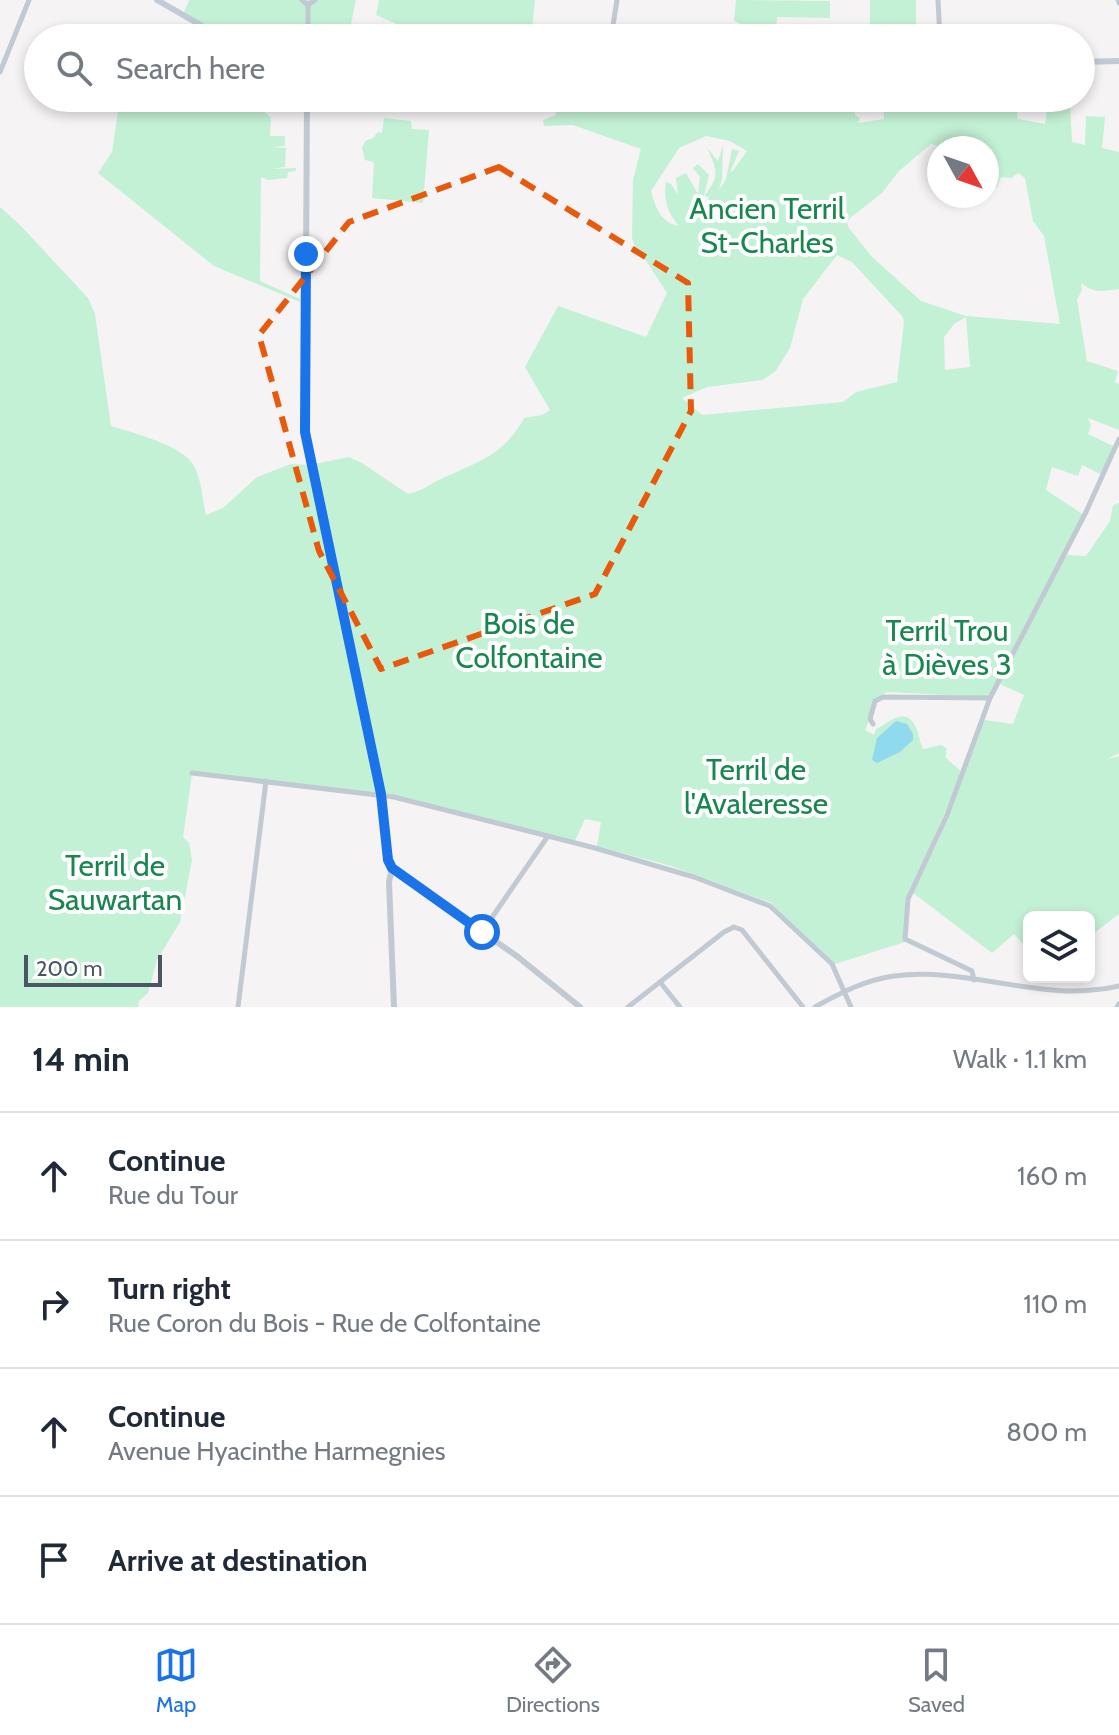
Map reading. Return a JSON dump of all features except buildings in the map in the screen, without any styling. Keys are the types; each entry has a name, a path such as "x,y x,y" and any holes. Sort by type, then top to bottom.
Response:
{"main road":[{"path":"157,0 199,24"},
{"path":"1095,62 1119,61"}],"street":[{"path":"0,72 29,0"},
{"path":"302,0 308,5"},
{"path":"308,5 315,0"},
{"path":"613,24 617,0"},
{"path":"938,0 939,24"},
{"path":"308,5 308,24"},
{"path":"307,112 305,432 381,794 388,860 392,868 518,957 580,1007"},
{"path":"974,980 972,971 905,939 908,899 947,815 990,698 1086,512 1119,439"},
{"path":"873,724 870,719 875,701 883,697 990,698"},
{"path":"192,773 381,794 669,869 770,906 832,964 851,1007"},
{"path":"238,1007 266,781"},
{"path":"482,932 548,836"},
{"path":"392,868 389,882 394,1007"},
{"path":"628,1007 724,932 739,928 803,1007"},
{"path":"815,1007 867,982 898,976 974,980 1050,992 1119,988"},
{"path":"660,982 680,1007"}],"highlighted area":[{"path":"499,167 688,283 691,411 595,594 381,669 319,551 259,335 349,222"}],"green space":[{"path":"189,0 356,0 351,24 199,24 183,15"},
{"path":"379,0 535,0 532,24 396,24 376,15"},
{"path":"736,0 830,1 830,18 777,17 776,24 741,24 734,21"},
{"path":"870,0 916,0 916,24 870,24"},
{"path":"118,112 265,112 271,118 270,136 285,136 285,146 270,147 286,148 285,167 270,169 296,168 296,171 288,172 287,178 268,180 261,177 260,281 300,299 300,302 214,266 98,173 112,152"},
{"name":"Bois de Colfontaine","path":"556,112 855,112 860,118 858,123 884,119 884,112 1017,112 1018,119 1045,124 1047,112 1070,112 1072,142 1085,145 1086,116 1105,117 1102,148 1119,152 1119,289 1095,290 1081,283 1082,290 1077,300 1087,361 1118,371 1115,382 1119,384 1119,430 1088,418 1091,425 1088,434 1115,447 1102,475 1082,465 1078,476 1052,467 1046,490 1083,516 990,697 887,692 879,697 865,730 874,735 876,729 893,719 910,719 923,749 941,745 946,748 946,758 962,772 907,901 905,942 832,965 771,903 671,866 597,846 601,822 585,819 575,841 396,795 192,774 183,837 189,843 192,860 180,922 157,960 148,993 139,1001 138,1007 0,1007 0,207 88,298 95,314 111,426 169,446 188,459 199,478 206,515 223,508 257,477 291,464 310,465 349,457 408,494 490,456 508,441 524,418 542,415 550,410 525,367 558,306 646,337 667,293 636,249 632,238 633,180 641,149 573,125 544,126 543,120 556,115","holes":["706,136 730,141 747,151 732,172 739,151 732,149 726,179 719,190 723,145 718,161 707,148 715,167 715,177 705,195 709,198 706,204 701,207 709,175 698,164 693,168 700,177 698,194 686,173 676,178 678,195 666,182 667,206 679,226 668,222 660,214 651,191 679,148","927,136 999,136 999,182 1001,177 1011,178 1018,173 1025,178 1033,221 1044,236 1060,324 966,316 921,301 872,257 847,223 927,147","837,255 852,262 902,316 904,322 897,382 856,392 843,402 702,415 682,398 707,387 762,380 775,372 790,348 803,299","966,317 970,367 945,370 944,337 954,324"]},
{"path":"384,118 411,121 412,129 429,130 423,203 372,198 374,162 365,160 362,148 365,141 378,132 382,133"},
{"path":"1119,503 1119,753 1106,760 1119,756 1119,914 1095,932 1095,911 1023,911 1023,944 1014,934 992,953 912,892 939,839 984,720 1013,724 1024,695 1000,684 1065,555 1086,556 1110,521 1113,505"}],"water":[{"path":"896,721 907,724 913,740 900,752 877,763 872,760 877,738"}],"route":[{"path":"306,254 305,432 381,794 388,860 392,868 482,932"}],"park label":[{"name":"Ancien Terril St-Charles","path":"767,225"},
{"name":"Terril Trou à Dièves 3","path":"947,647"},
{"name":"Terril de l'Avaleresse","path":"756,786"},
{"name":"Terril de Sauwartan","path":"115,882"}]}
